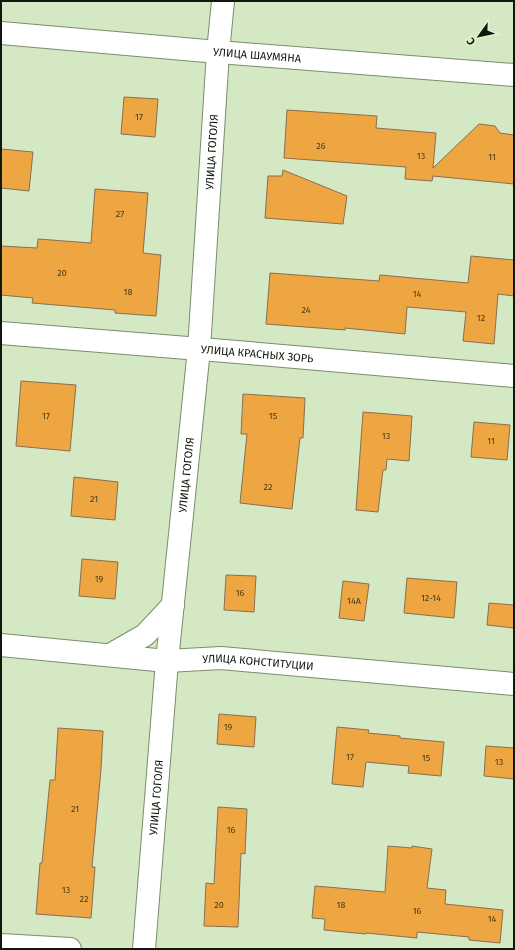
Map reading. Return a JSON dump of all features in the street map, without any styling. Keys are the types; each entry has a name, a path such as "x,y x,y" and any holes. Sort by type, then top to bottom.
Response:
{"street":[{"name":"УЛИЦА ГОГОЛЯ","path":"144,949 167,661 199,349 218,52 223,1"},
{"name":"УЛИЦА ШАУМЯНА","path":"1,33 514,76"},
{"name":"УЛИЦА КРАСНЫХ ЗОРЬ","path":"1,333 514,376"},
{"path":"110,656 145,634 173,604"},
{"name":"УЛИЦА КОНСТИТУЦИИ","path":"1,645 167,661 221,658 514,684"},
{"path":"1,945 70,949"}],"building":[{"path":"124,97 158,99 155,137 121,134"},
{"path":"287,110 377,116 376,128 436,133 433,168 479,124 495,126 500,133 514,135 514,184 433,176 432,181 405,179 406,167 284,158"},
{"path":"1,149 33,152 29,191 1,188"},
{"path":"283,170 347,196 343,224 265,218 268,176 282,176"},
{"path":"95,189 148,193 143,253 161,255 156,316 115,313 115,310 32,303 33,298 1,295 1,246 37,248 38,239 91,243"},
{"path":"471,256 514,260 514,296 498,294 494,344 463,341 466,312 407,307 405,334 345,328 345,330 266,324 270,273 379,281 380,275 468,283"},
{"path":"21,381 76,385 70,451 16,446"},
{"path":"243,394 305,398 303,438 300,438 292,509 240,503 247,434 241,434"},
{"path":"363,412 412,416 409,461 387,459 386,470 383,470 378,512 356,510"},
{"path":"474,422 510,425 507,460 471,457"},
{"path":"74,477 118,482 115,520 71,516"},
{"path":"82,559 118,562 115,599 79,596"},
{"path":"226,575 256,576 254,612 224,610"},
{"path":"407,578 457,582 454,618 404,613"},
{"path":"343,581 369,584 364,621 339,618"},
{"path":"489,603 514,605 514,628 487,625"},
{"path":"219,714 256,717 254,747 217,744"},
{"path":"337,727 369,730 368,733 400,736 400,738 444,742 441,776 408,773 409,766 366,762 363,787 332,784"},
{"path":"58,728 103,731 92,867 95,867 91,918 36,914 40,863 42,863 50,780 55,780"},
{"path":"486,746 514,748 514,779 484,776"},
{"path":"218,807 247,809 245,854 241,853 238,927 204,926 206,883 214,884"},
{"path":"388,846 412,848 412,846 432,849 427,888 446,890 445,904 503,910 500,943 469,940 469,937 417,932 417,938 324,930 325,919 312,918 315,886 385,892"}]}
